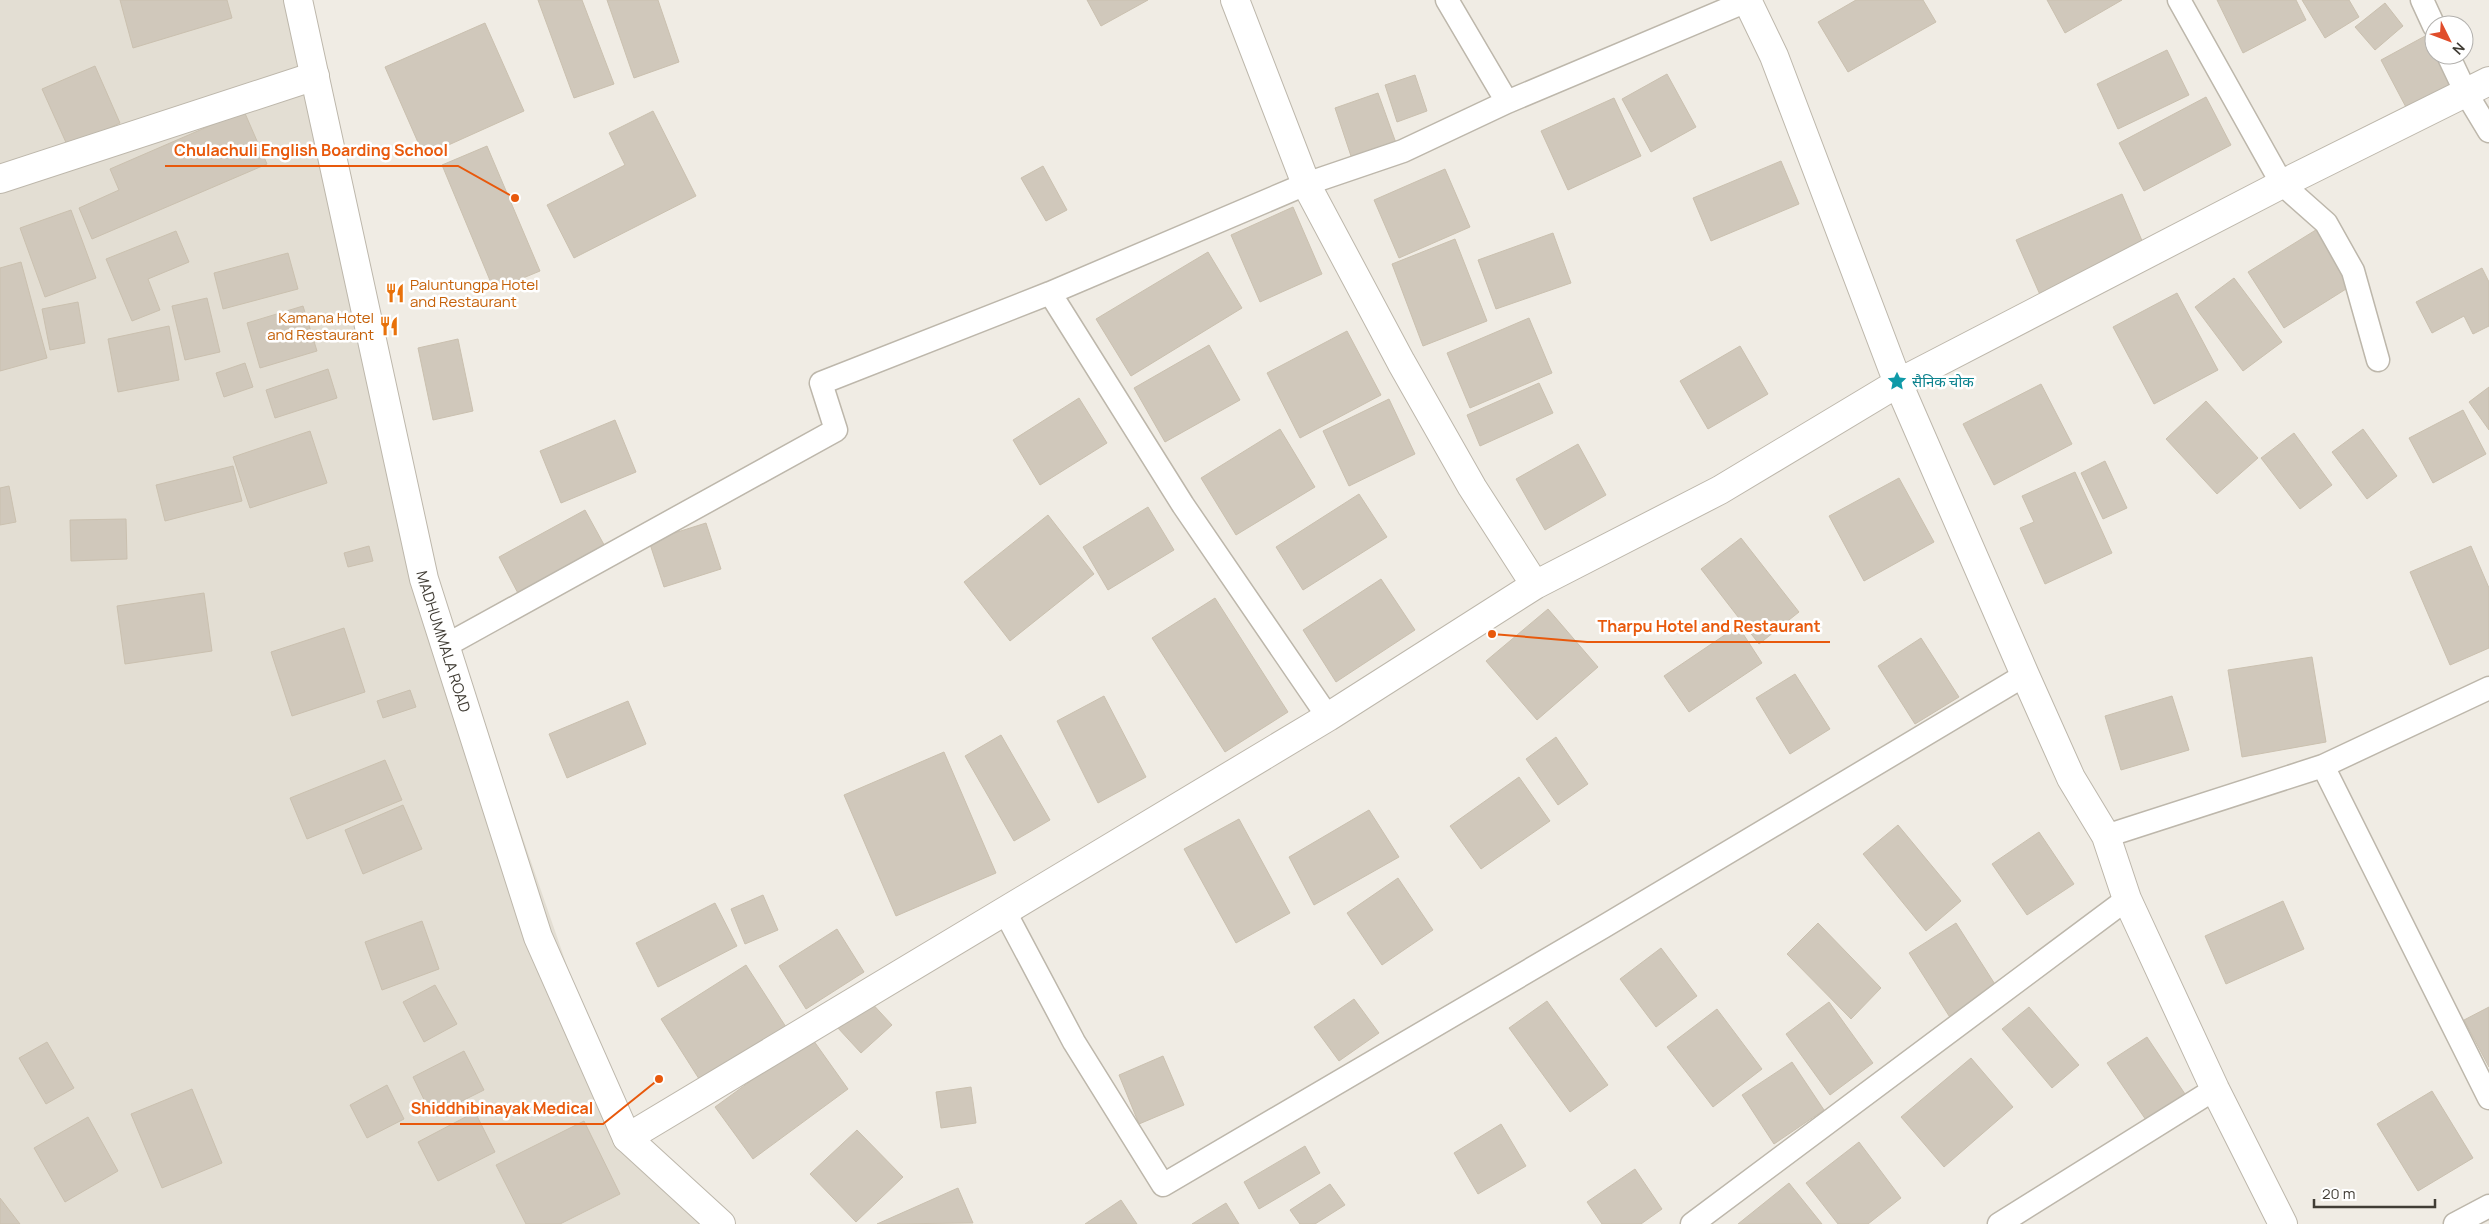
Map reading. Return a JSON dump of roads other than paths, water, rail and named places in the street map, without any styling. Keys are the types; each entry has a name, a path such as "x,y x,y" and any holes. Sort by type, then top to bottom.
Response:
{"street":[{"name":"MADHUMMALA ROAD","path":"298,0 424,579 538,937 627,1138 722,1224"},
{"path":"1235,0 1306,184 1401,362 1472,487 1535,585"},
{"path":"1748,0 1774,56 1898,383 2025,675 2071,778 2106,836 2127,899 2216,1089 2283,1224"},
{"path":"0,179 315,76"},
{"path":"627,1138 1004,910 1328,718 1535,585 1720,490 1898,383 2282,184 2478,87"}],"lane":[{"path":"1447,0 1507,102"},
{"path":"445,646 836,430 822,383 1050,293 1306,184 1403,151 1507,102 1748,0"},
{"path":"2179,0 2282,184 2326,223 2353,271 2378,360"},
{"path":"2422,0 2429,15"},
{"path":"2457,65 2478,87 2489,131"},
{"path":"1050,293 1184,505 1328,718"},
{"path":"1004,910 1074,1042 1163,1185 1595,932 2025,675"},
{"path":"2106,836 2323,766 2489,688"},
{"path":"2323,766 2489,1098"},
{"path":"1692,1224 2127,899"},
{"path":"1999,1224 2216,1089"},
{"path":"2455,1224 2489,1206"}],"place":[{"name":"Chulachuli English Boarding School","path":"515,198"},
{"name":"Paluntungpa Hotel and Restaurant","path":"395,293"},
{"name":"Kamana Hotel and Restaurant","path":"389,326"},
{"name":"सैनिक चोक","path":"1897,381"},
{"name":"Tharpu Hotel and Restaurant","path":"1492,634"},
{"name":"Shiddhibinayak Medical","path":"659,1079"}]}
